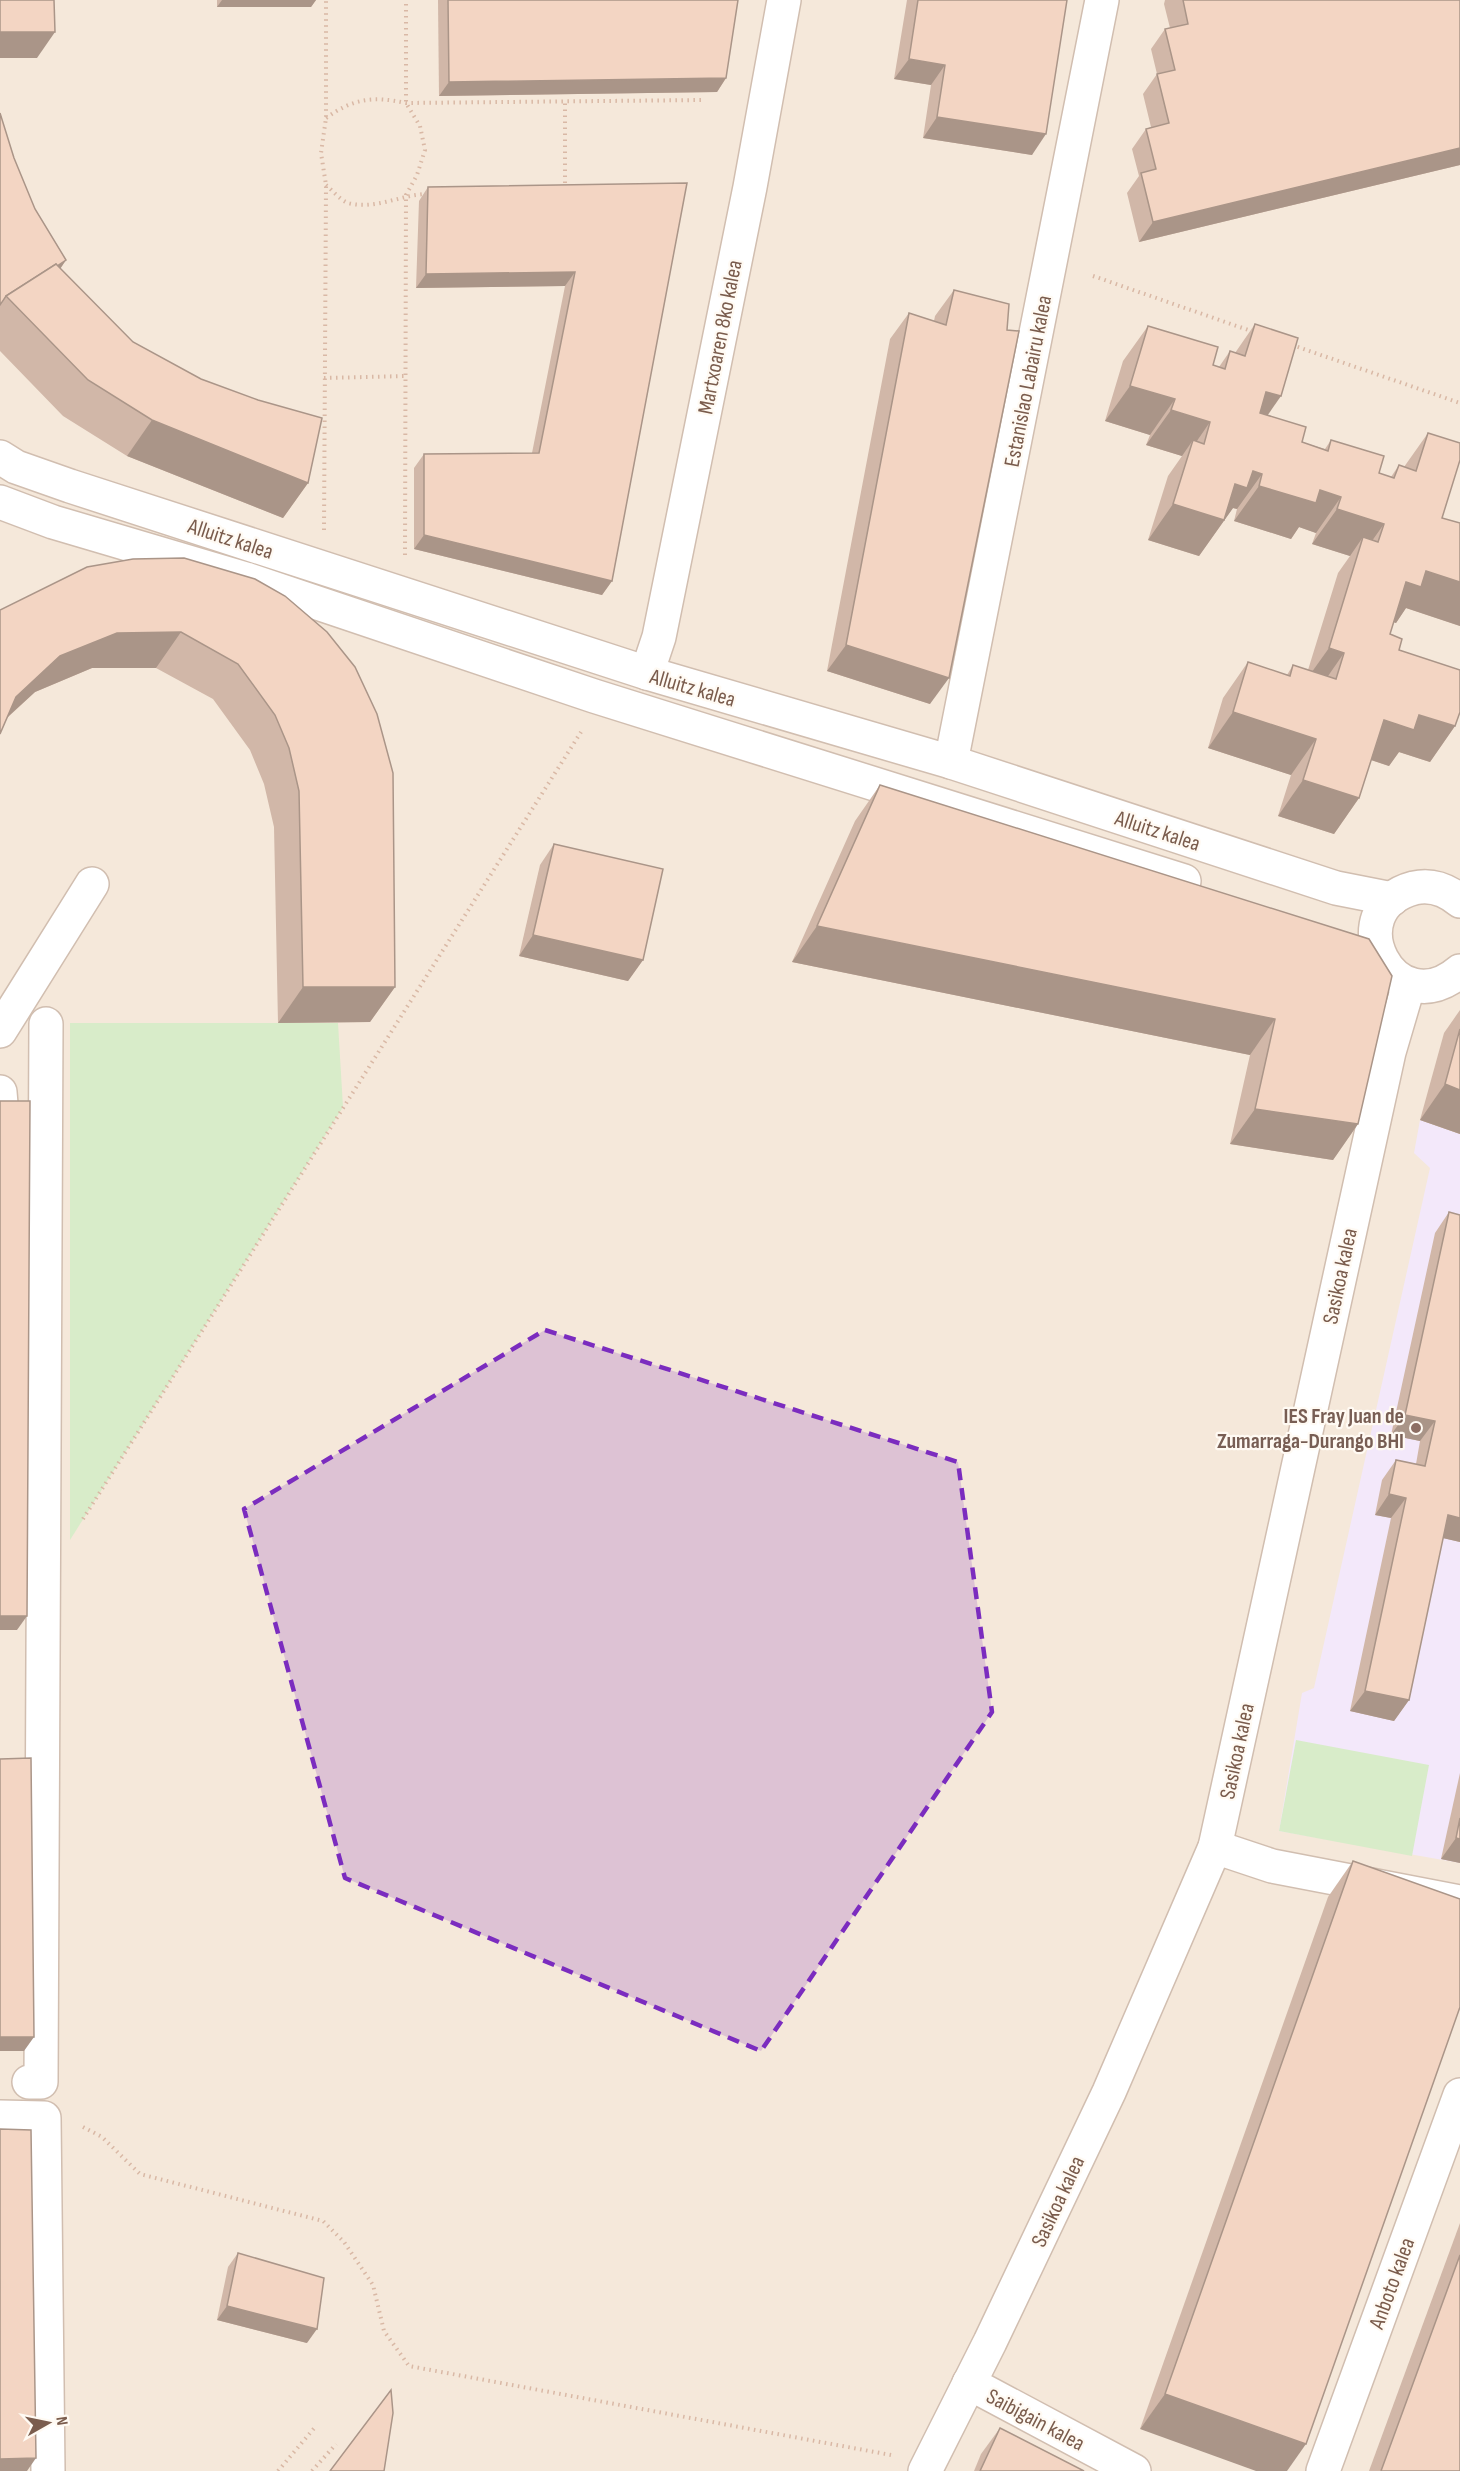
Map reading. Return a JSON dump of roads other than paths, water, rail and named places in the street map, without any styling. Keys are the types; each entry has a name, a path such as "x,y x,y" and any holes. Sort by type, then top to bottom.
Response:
{"street":[{"name":"Martxoaren 8ko kalea","path":"647,673 659,637 747,199 784,0"},
{"name":"Estanislao Labairu kalea","path":"951,762 1102,0"},
{"name":"Alluitz kalea","path":"0,457 16,466 70,486 647,673 951,762 1335,888 1392,899"},
{"name":"Alluitz kalea","path":"1,504 53,522 246,579 594,696 1029,831 1210,890"},
{"path":"0,1032 92,884"},
{"path":"1457,888 1421,886 1406,890 1392,899 1378,921 1375,934 1376,948 1383,963 1394,976 1409,984 1438,985 1460,971"},
{"path":"1345,935 1376,948"},
{"name":"Sasikoa kalea","path":"925,2471 1109,2092 1215,1847 1389,1052 1409,984"},
{"path":"30,2082 41,2082 46,1024"},
{"path":"0,1092 1,1104"},
{"path":"1215,1847 1272,1866 1460,1902"},
{"name":"Anboto kalea","path":"1323,2471 1460,2095"},
{"path":"0,2117 44,2118 48,2471"},
{"name":"Saibigain kalea","path":"969,2383 1134,2471"}],"place":[{"name":"IES Fray Juan de Zumarraga-Durango BHI","path":"1416,1428"}]}
